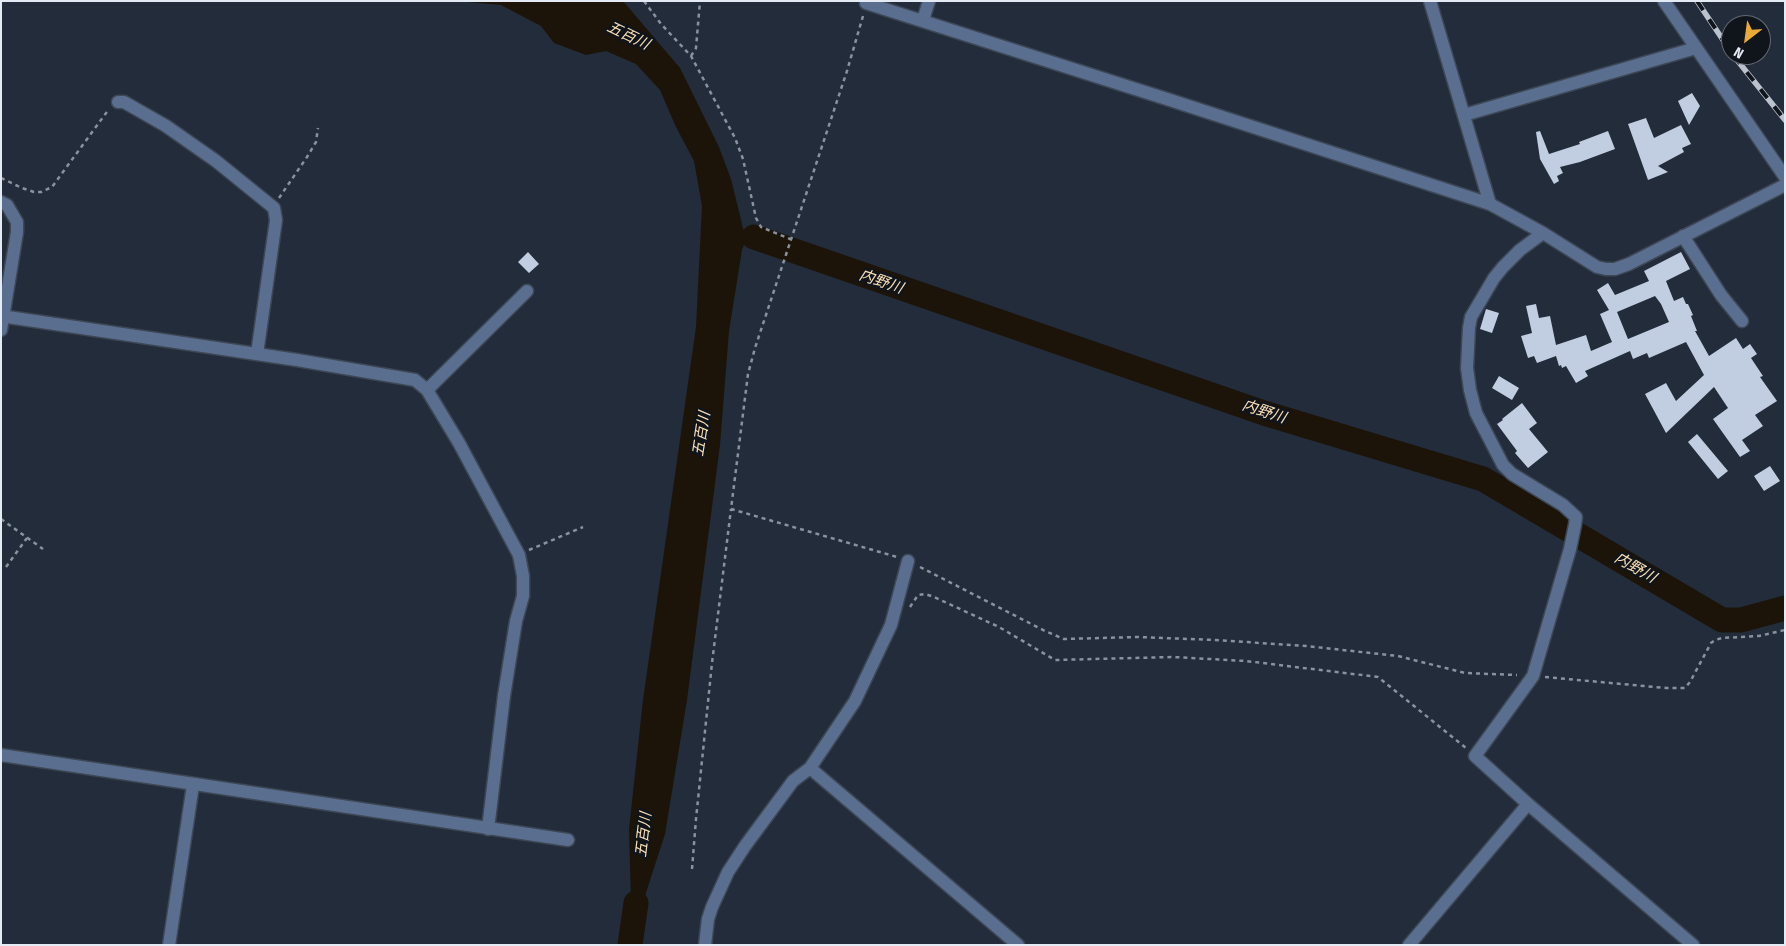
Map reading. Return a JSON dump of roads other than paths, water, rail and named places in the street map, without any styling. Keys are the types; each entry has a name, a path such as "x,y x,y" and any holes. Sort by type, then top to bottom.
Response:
{"street":[{"path":"923,20 928,1"},
{"path":"1430,1 1490,204"},
{"path":"1664,1 1785,177"},
{"path":"866,3 1490,204 1543,233 1591,264 1606,270 1629,264 1785,185"},
{"path":"1464,116 1696,48"},
{"path":"118,102 124,102 166,126 216,161 274,208 276,220 257,354"},
{"path":"1,202 8,205 17,222 1,330"},
{"path":"1543,233 1520,250 1503,267 1494,278 1475,311 1469,328 1467,368 1476,413 1503,465 1512,474 1563,505 1576,517 1570,549 1533,676 1475,756 1528,804 1693,945"},
{"path":"1684,236 1721,295 1742,321"},
{"path":"427,390 526,291"},
{"path":"2,316 415,380 427,390 459,444 519,555 523,576 523,596 516,621 504,696 488,829"},
{"path":"705,945 708,919 728,872 780,797 793,781 810,768 855,701 891,625 908,561"},
{"path":"1,755 568,840"},
{"path":"810,768 1018,945"},
{"path":"169,945 193,785"},
{"path":"1409,945 1528,804"}],"water":[{"path":"456,1 623,1 680,68 719,147 731,179 744,232 786,247 785,251 746,240 742,250 729,331 720,445 687,700 665,834 632,936 629,829 643,700 696,327 702,206 694,161 676,127 660,90 636,64 606,51 586,55 554,43 541,26 501,5"}],"waterway":[{"name":"内野川","path":"754,237 1264,413 1483,479 1722,620 1741,620 1785,608"},
{"name":"五百川","path":"630,945 636,903"}],"railway":[{"path":"1697,1 1721,37"},
{"path":"1741,65 1785,120"}]}
